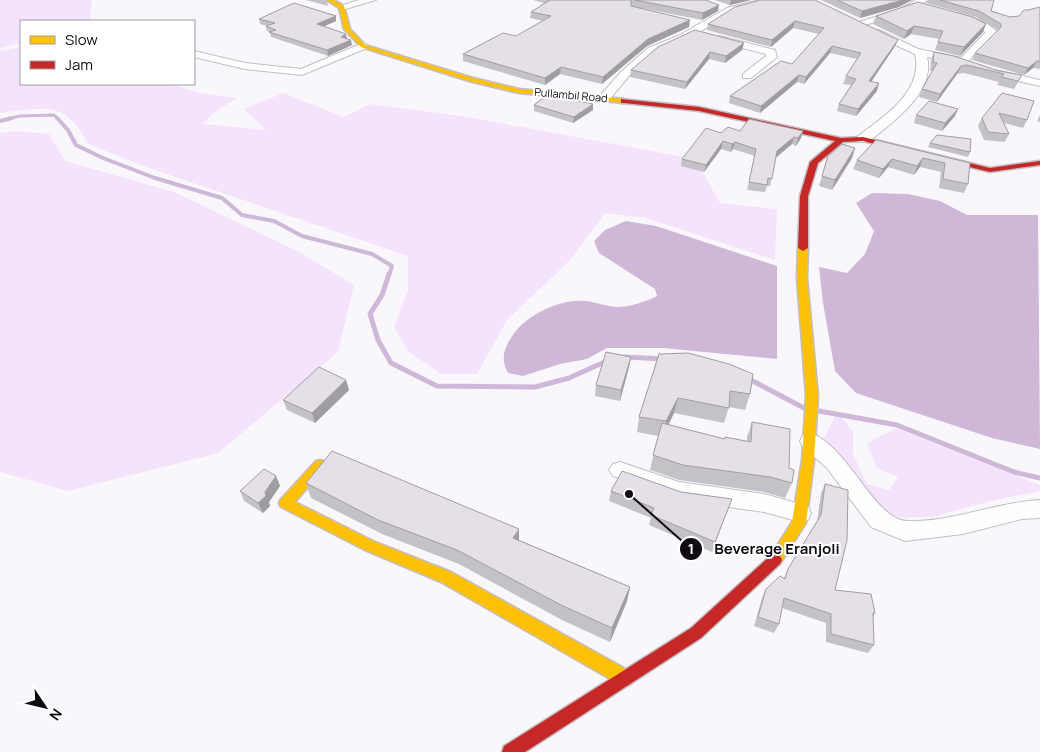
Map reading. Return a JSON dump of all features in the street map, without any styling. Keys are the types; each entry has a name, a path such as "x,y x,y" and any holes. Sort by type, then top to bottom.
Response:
{"street":[{"path":"330,0 342,7 371,0"},
{"path":"604,98 625,74 652,50 694,26 730,10 771,0"},
{"path":"932,10 919,3 886,18 854,22 920,52 1040,83"},
{"path":"714,5 730,10"},
{"path":"195,54 245,66 302,72 363,46 347,29 342,7"},
{"path":"950,15 973,22 992,32 969,53 972,65"},
{"path":"694,26 771,52 772,58 746,76"},
{"name":"Pullambil Road","path":"363,46 471,80 519,91 699,109 841,140 864,138 990,170 1040,163"},
{"path":"864,138 886,122 919,84 924,60 920,52"},
{"path":"510,752 696,633 771,566 799,522 810,437 812,396 802,278 804,196 814,162 841,140"},
{"path":"810,437 834,462 878,520 905,531 963,524 1022,510 1040,509"},
{"path":"320,465 286,503 370,546 446,577 531,623 625,678"},
{"path":"620,470 679,491 764,503 800,513"}],"shaded area":[{"path":"0,0 92,0 90,20 20,20 20,43 0,48"},
{"path":"20,47 20,85 173,85 199,93 237,98 212,114 203,124 266,130 244,109 283,93 344,117 370,104 468,117 695,159 720,203 777,209 775,260 646,218 605,213 570,260 507,320 477,374 441,374 409,352 394,327 408,290 408,256 146,167 88,144 71,119 62,113 52,110 30,109 0,113 0,51"},
{"path":"16,131 49,134 65,161 174,192 299,252 354,285 338,352 218,453 68,491 0,472 0,133"},
{"path":"872,193 908,194 940,201 967,215 1038,215 1040,449 992,438 856,393 835,371 823,303 819,267 847,273 865,254 874,231 856,203"},
{"path":"626,221 656,226 777,266 777,359 663,348 607,348 587,359 560,364 523,376 508,373 504,359 508,342 523,324 547,308 575,301 622,307 637,304 657,296 655,289 599,253 594,241 605,230"},
{"path":"837,412 853,431 853,454 867,484 889,490 898,477 877,468 867,443 897,428 1040,485 1040,491 991,501 932,517 863,518 856,502 821,445"}],"building":[{"path":"550,0 631,0 631,6 690,20 648,39 603,77 561,67 545,78 463,54 503,33 516,36 551,16 531,12"},
{"path":"635,0 706,0 719,5 703,13"},
{"path":"761,0 815,0 898,40 869,81 879,83 858,109 839,104 856,79 846,76 861,53 832,46 806,77 799,75 761,106 730,96 781,61 792,64 824,28 795,21 772,40 708,24 735,7"},
{"path":"837,0 903,0 862,11"},
{"path":"940,0 994,0 991,11 1010,17 1019,16 1024,10 1040,7 1040,61 1037,61 1028,68 975,53 1001,27 1001,24 979,11"},
{"path":"918,2 973,17 986,24 964,47 938,42 943,31 914,26 907,31 876,16"},
{"path":"294,3 336,16 317,24 346,34 341,37 351,40 327,50 269,32 276,30 266,26 275,23 259,19"},
{"path":"695,30 744,43 726,56 710,52 687,82 631,70 658,47"},
{"path":"934,52 954,56 999,71 1022,75 1018,81 1001,77 1004,74 967,65 961,66 940,94 922,89 937,63 933,62"},
{"path":"1002,93 1034,101 1027,120 999,113 1009,134 988,132 982,118"},
{"path":"547,95 593,104 574,117 534,105"},
{"path":"929,101 958,109 945,123 916,115"},
{"path":"749,119 803,131 798,138 794,137 777,151 772,179 768,178 767,185 749,182 756,149 735,142 732,144 723,141 706,165 682,159 706,128 721,133 728,127 740,131"},
{"path":"937,135 971,139 970,152 930,143"},
{"path":"876,140 970,163 968,184 943,179 945,163 923,158 917,166 892,159 883,169 857,160"},
{"path":"842,144 855,148 835,180 822,176 828,156"},
{"path":"606,352 631,357 621,390 596,385"},
{"path":"688,353 729,364 753,374 750,394 730,391 729,408 678,398 666,421 639,417 659,354"},
{"path":"319,367 346,380 312,413 283,400"},
{"path":"752,422 790,429 789,468 794,470 792,483 770,477 683,465 653,455 662,423 725,439 725,437 751,442"},
{"path":"332,451 519,529 513,538 630,587 612,628 563,606 457,550 378,520 306,483"},
{"path":"264,469 276,476 265,492 266,496 258,503 240,491"},
{"path":"622,471 681,492 732,499 715,542 651,515 654,508 611,491"},
{"path":"825,484 848,490 847,540 835,590 871,594 875,613 873,613 874,645 831,634 831,614 784,598 779,624 758,617 766,589 780,576 785,579 788,569 821,515"}],"waterway":[{"path":"7,119 20,116 54,115 57,118"},
{"path":"0,121 12,118"},
{"path":"57,118 68,130 76,145 103,158 155,178 222,198 242,215 274,221 302,236 372,254 392,266 389,275"},
{"path":"389,274 382,295 370,314 378,340 391,363 437,386 535,387 569,378 609,360"},
{"path":"625,357 664,359"},
{"path":"747,378 804,408"},
{"path":"819,411 897,425 1014,472 1040,478"}],"traffic: slow":[{"path":"330,0 342,7 347,29 363,46 471,80 519,91 624,101"},
{"path":"775,560 799,523 808,460 812,396 802,278 803,248"},
{"path":"320,465 286,503 370,546 446,577 625,678"}],"traffic: jam":[{"path":"624,101 699,109 841,140"},
{"path":"803,248 804,196 814,162 841,140 863,139 990,170 1040,163"},
{"path":"510,752 696,633 775,560"}],"place":[{"name":"Beverage Eranjoli","path":"629,494"}]}
